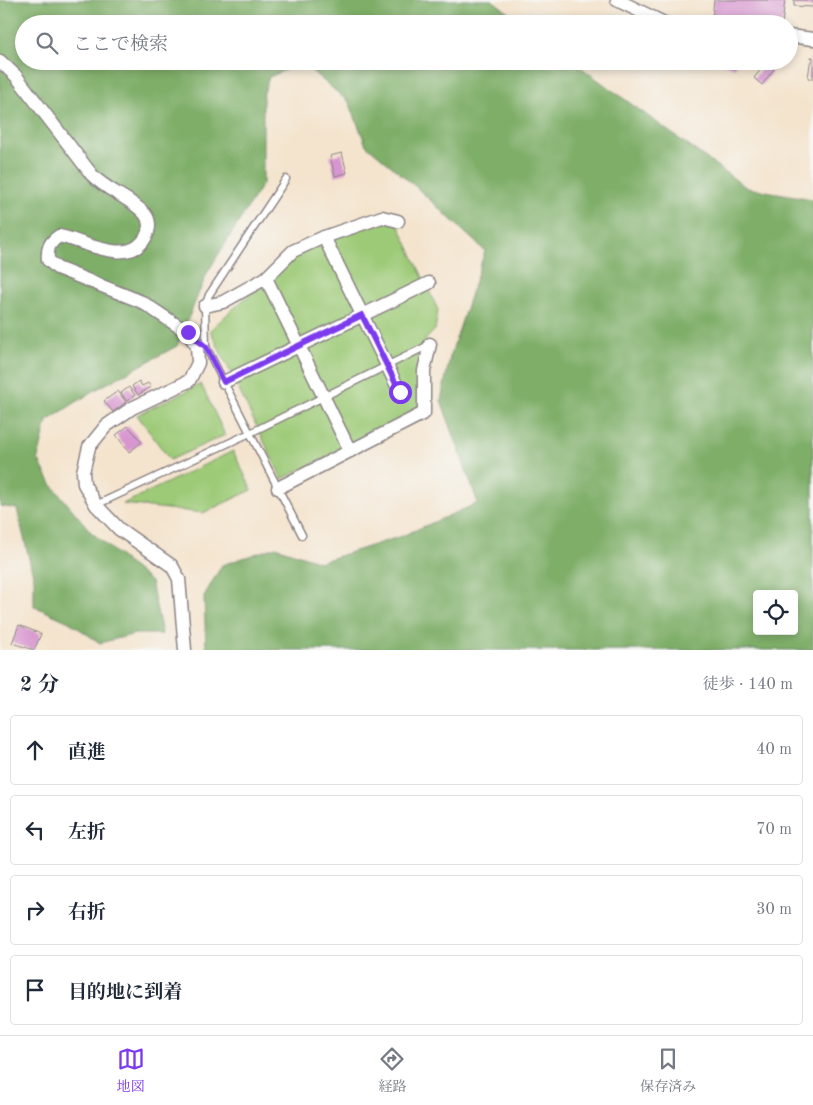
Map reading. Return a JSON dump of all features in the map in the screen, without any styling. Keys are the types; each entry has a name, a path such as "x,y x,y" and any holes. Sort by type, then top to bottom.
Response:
{"street":[{"path":"617,0 648,15"},
{"path":"798,37 813,39"},
{"path":"0,60 16,76 92,175 101,184 143,212 149,219 149,229 145,238 139,245 127,250 114,252 59,236 51,242 47,251 48,260 57,268 142,302 188,332 196,346 198,363 189,381 132,408 106,426 89,447 83,472 84,484 96,505 120,529 172,566 178,579 184,650"},
{"path":"205,306 224,302 266,278 293,251 324,237 382,217 398,222"},
{"path":"324,237 400,392"},
{"path":"266,278 350,451"},
{"path":"224,382 429,283"},
{"path":"278,488 424,413 424,371 430,344"}],"lane":[{"path":"206,347 205,306 209,295 286,179"},
{"path":"188,332 206,347 302,535"},
{"path":"96,505 250,434 430,344"}],"green space":[{"path":"0,0 492,0 512,15 15,15 15,70 286,70 269,77 263,96 263,183 207,273 177,346 95,390 47,421 38,459 51,484 91,532 151,582 162,634 135,634 100,643 69,622 34,606 34,579 17,509 0,506"},
{"path":"310,70 584,70 747,188 813,199 813,650 206,650 204,596 222,565 276,547 320,562 402,536 478,503 441,400 450,357 485,251 415,186 366,145 349,102"},
{"path":"382,220 398,224 438,310 435,330 426,339 420,361 418,412 282,479 210,330 294,254"},
{"path":"201,384 225,435 170,460 137,415"},
{"path":"233,451 252,490 203,513 123,504"}],"building":[{"path":"714,0 785,0 783,15 712,15"},
{"path":"794,0 813,0 813,7 794,6"},
{"path":"811,57 813,57 813,79 808,78"},
{"path":"760,70 773,70 762,85 754,78"},
{"path":"342,153 347,173 335,176 330,156"},
{"path":"139,381 142,386 148,383 151,387 138,395 132,386"},
{"path":"129,387 135,395 127,401 121,393"},
{"path":"118,391 126,402 113,412 104,401"},
{"path":"128,426 142,442 129,452 116,435"},
{"path":"19,625 41,634 34,650 12,643"}],"route":[{"path":"188,332 206,347 224,382 362,315 400,392"}]}
